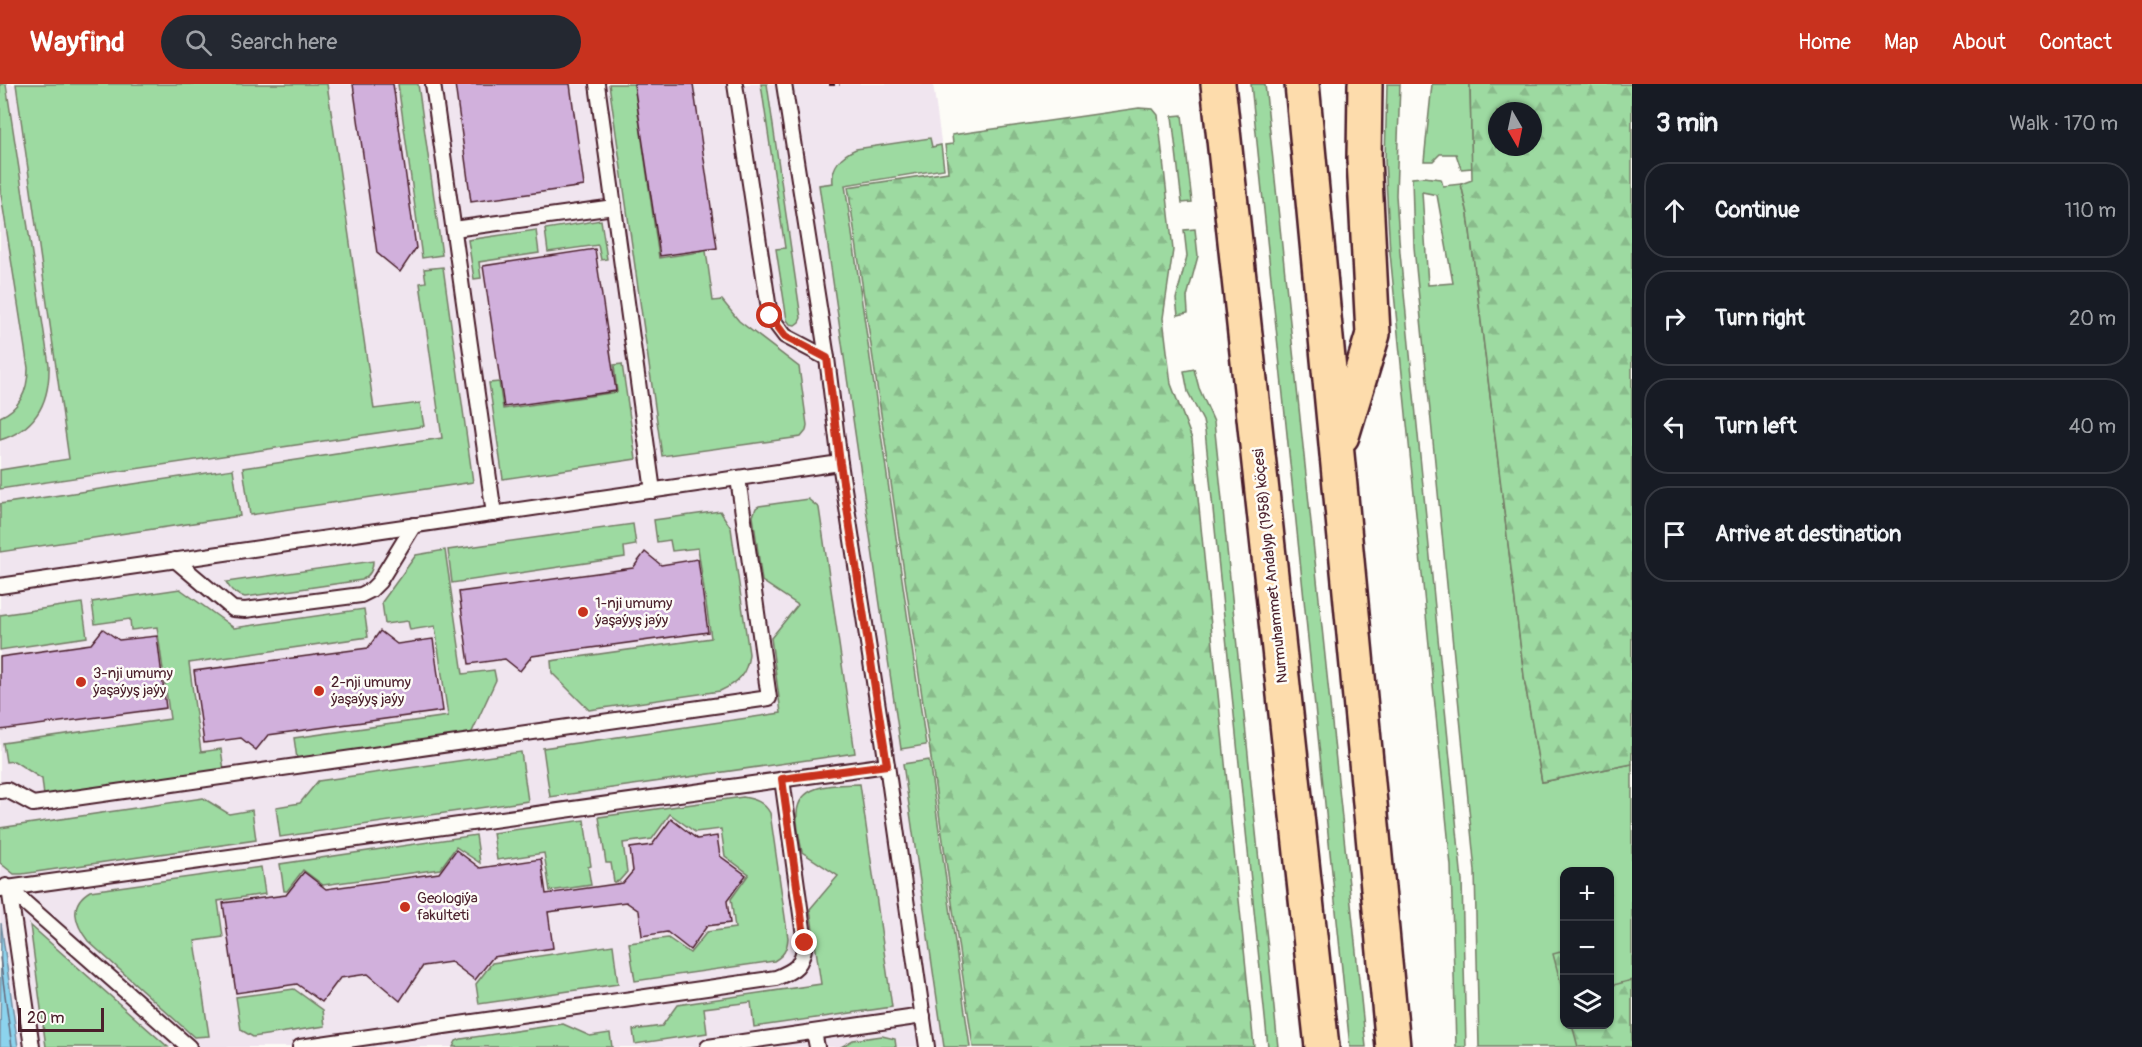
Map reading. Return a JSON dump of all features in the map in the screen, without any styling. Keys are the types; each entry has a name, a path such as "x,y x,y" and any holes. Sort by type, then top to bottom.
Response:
{"main road":[{"name":"Nurmuhammet Andalyp (1958) köçesi","path":"1218,84 1322,1047"},
{"path":"1302,84 1393,1047"},
{"path":"1337,452 1373,334 1364,159 1365,84"}],"lane":[{"path":"433,84 494,514"},
{"path":"597,84 653,490"},
{"path":"735,84 770,316 785,336 827,358"},
{"path":"784,84 827,358 840,463 887,765 927,1047"},
{"path":"454,229 614,207"},
{"path":"0,586 840,463"},
{"path":"0,791 7,790 33,804 769,698 738,478"},
{"path":"175,560 233,609 245,610 360,595 371,590 379,582 414,525"},
{"path":"3,886 887,765"},
{"path":"300,1047 764,980 790,973 799,966 805,943 782,779"},
{"path":"0,900 3,886"},
{"path":"3,886 32,1047"},
{"path":"3,886 189,1047"},
{"path":"708,1047 923,1016"},
{"path":"814,1032 817,1047"}],"path":[{"path":"829,84 840,84"}],"shaded area":[{"path":"0,84 933,84 945,170 846,185 971,1047 0,1047"}],"green space":[{"path":"0,84 6,84 49,365 49,378 43,402 32,421 23,429 0,440 0,417 13,409 22,397 27,384 28,368 0,188"},
{"path":"16,84 327,84 374,409 420,403 424,426 0,489 0,470 69,459"},
{"path":"398,84 418,84 442,255 422,258"},
{"path":"609,84 634,84 659,258 706,251 713,301 722,300 739,321 799,367 807,425 801,437 662,456"},
{"path":"761,84 767,84 801,318 795,325 790,324 787,320 776,249 785,248"},
{"path":"1251,84 1265,84 1366,1047 1350,1047"},
{"path":"1387,84 1400,84 1396,195 1462,881 1466,1047 1456,1047 1451,866 1390,253 1385,160"},
{"path":"1432,84 1470,84 1472,168 1461,169 1456,154 1440,154 1433,161 1424,161"},
{"path":"1470,84 1632,84 1632,764 1542,782 1525,684 1468,214 1461,184 1472,180"},
{"path":"1139,108 1153,109 1158,115 1173,250 1163,318 1171,384 1192,439 1254,1047 973,1047 848,187 948,172 945,145 953,144 952,135"},
{"path":"1182,115 1192,202 1182,203 1172,116"},
{"path":"930,138 932,147 941,145 944,169 845,185 926,745 901,749 819,185 833,183 834,171 838,162 846,154 856,149"},
{"path":"1412,178 1441,179 1443,186 1461,184 1468,214 1525,684 1542,782 1632,764 1632,1047 1479,1047 1475,871 1414,247","holes":["1422,192 1437,195 1453,283 1428,285"]},
{"path":"601,220 607,259 601,260 598,245 548,252 545,229"},
{"path":"1195,229 1198,256 1187,297 1188,313 1178,315 1176,299 1187,256 1184,230"},
{"path":"536,230 539,253 479,262 481,278 474,279 468,240"},
{"path":"443,267 473,482 250,515 243,468 442,438 420,283 426,282 424,269"},
{"path":"622,364 636,459 503,479 489,383 499,382 503,409 617,392 614,365"},
{"path":"1194,369 1199,388 1214,422 1278,1047 1268,1047 1205,431 1203,421 1188,392 1184,371"},
{"path":"233,469 240,516 0,552 0,504"},
{"path":"808,499 819,508 855,753 550,797 543,748 781,713 771,638 798,605 762,581 753,516 759,506"},
{"path":"720,511 731,528 749,654 744,672 732,685 720,691 589,710 552,673 551,661 711,638 698,548 672,551 670,540 657,542 654,520"},
{"path":"633,524 636,545 624,547 625,557 452,583 448,550"},
{"path":"445,550 463,674 494,670 496,680 471,734 297,759 294,738 448,716 435,626 410,630 408,621 385,624 382,602 416,555"},
{"path":"373,561 370,572 362,580 245,597 234,592 226,582"},
{"path":"180,589 234,628 364,609 368,637 189,663 201,752 221,749 224,770 44,796 42,779 14,761 6,762 3,743 170,719 157,627 131,630 130,619 95,624 92,602"},
{"path":"82,603 87,637 0,650 0,615"},
{"path":"521,752 528,801 280,837 276,807 300,803 318,781"},
{"path":"929,760 970,1047 944,1047 903,764"},
{"path":"860,784 892,1007 754,1027 751,1002 704,1008 707,1033 635,1044 633,1030 662,1026 677,1005 821,984 810,909 838,876 802,852 797,813 799,803 812,790 830,785"},
{"path":"743,797 759,802 770,813 788,938 784,952 774,961 635,981 629,943 668,938 690,953 707,932 735,928 731,899 749,874 725,856 721,829 695,832 670,814 652,839 623,843 627,872 619,881 614,882 611,863 606,863 599,817"},
{"path":"203,798 229,814 252,810 256,840 22,874 14,874 0,863 0,828"},
{"path":"584,820 591,866 588,867 591,885 550,891 544,853 497,860 493,833"},
{"path":"476,835 480,863 456,847 440,869 323,885 303,870 287,891 284,891 280,864"},
{"path":"261,867 265,894 218,901 223,937 195,941 209,1036 194,1037 88,941 77,921 76,908 83,896 90,891"},
{"path":"30,925 168,1047 46,1047"},
{"path":"613,945 618,984 479,1004 476,984 492,963"},
{"path":"1560,952 1560,981 1553,954"},
{"path":"1632,980 1632,1047 1578,1047 1573,1029 1614,1029 1614,985"},
{"path":"294,989 323,1010 325,1026 253,1037 241,1030 236,997"},
{"path":"563,1024 590,1036 610,1033 612,1047 453,1047 456,1041 461,1039"},
{"path":"882,1036 895,1039 896,1047 841,1047 853,1040"}],"water":[{"path":"1,923 18,1047 0,1047"}],"building":[{"path":"353,84 393,84 416,248 400,272 377,253"},
{"path":"455,84 570,84 584,186 471,202"},
{"path":"634,84 693,84 717,248 660,256"},
{"path":"595,249 616,391 504,407 483,266"},
{"name":"1-nji umumy ýaşaýyş jaýy","path":"645,552 661,565 698,559 708,632 532,656 520,671 505,659 469,664 459,592 633,568"},
{"name":"3-nji umumy ýaşaýyş jaýy","path":"103,629 119,640 157,636 166,708 0,730 0,657 91,644"},
{"name":"2-nji umumy ýaşaýyş jaýy","path":"380,631 397,644 433,639 443,711 268,735 256,750 241,738 204,743 194,671 368,648"},
{"name":"Geologiýa fakulteti","path":"671,819 697,839 717,836 720,856 746,875 727,901 730,923 707,926 690,950 667,932 642,936 639,911 626,902 548,912 553,948 493,957 475,980 451,962 423,966 400,1001 368,974 340,978 322,1002 297,984 236,993 223,903 286,895 304,872 326,889 439,873 456,850 480,868 541,859 546,894 623,883 633,871 630,848 652,845"}],"place":[{"name":"1-nji umumy ýaşaýyş jaýy","path":"583,612"},
{"name":"3-nji umumy ýaşaýyş jaýy","path":"81,682"},
{"name":"2-nji umumy ýaşaýyş jaýy","path":"319,691"},
{"name":"Geologiýa fakulteti","path":"405,907"}],"route":[{"path":"770,316 785,336 827,358 840,463 887,765 782,779 805,943"}]}
